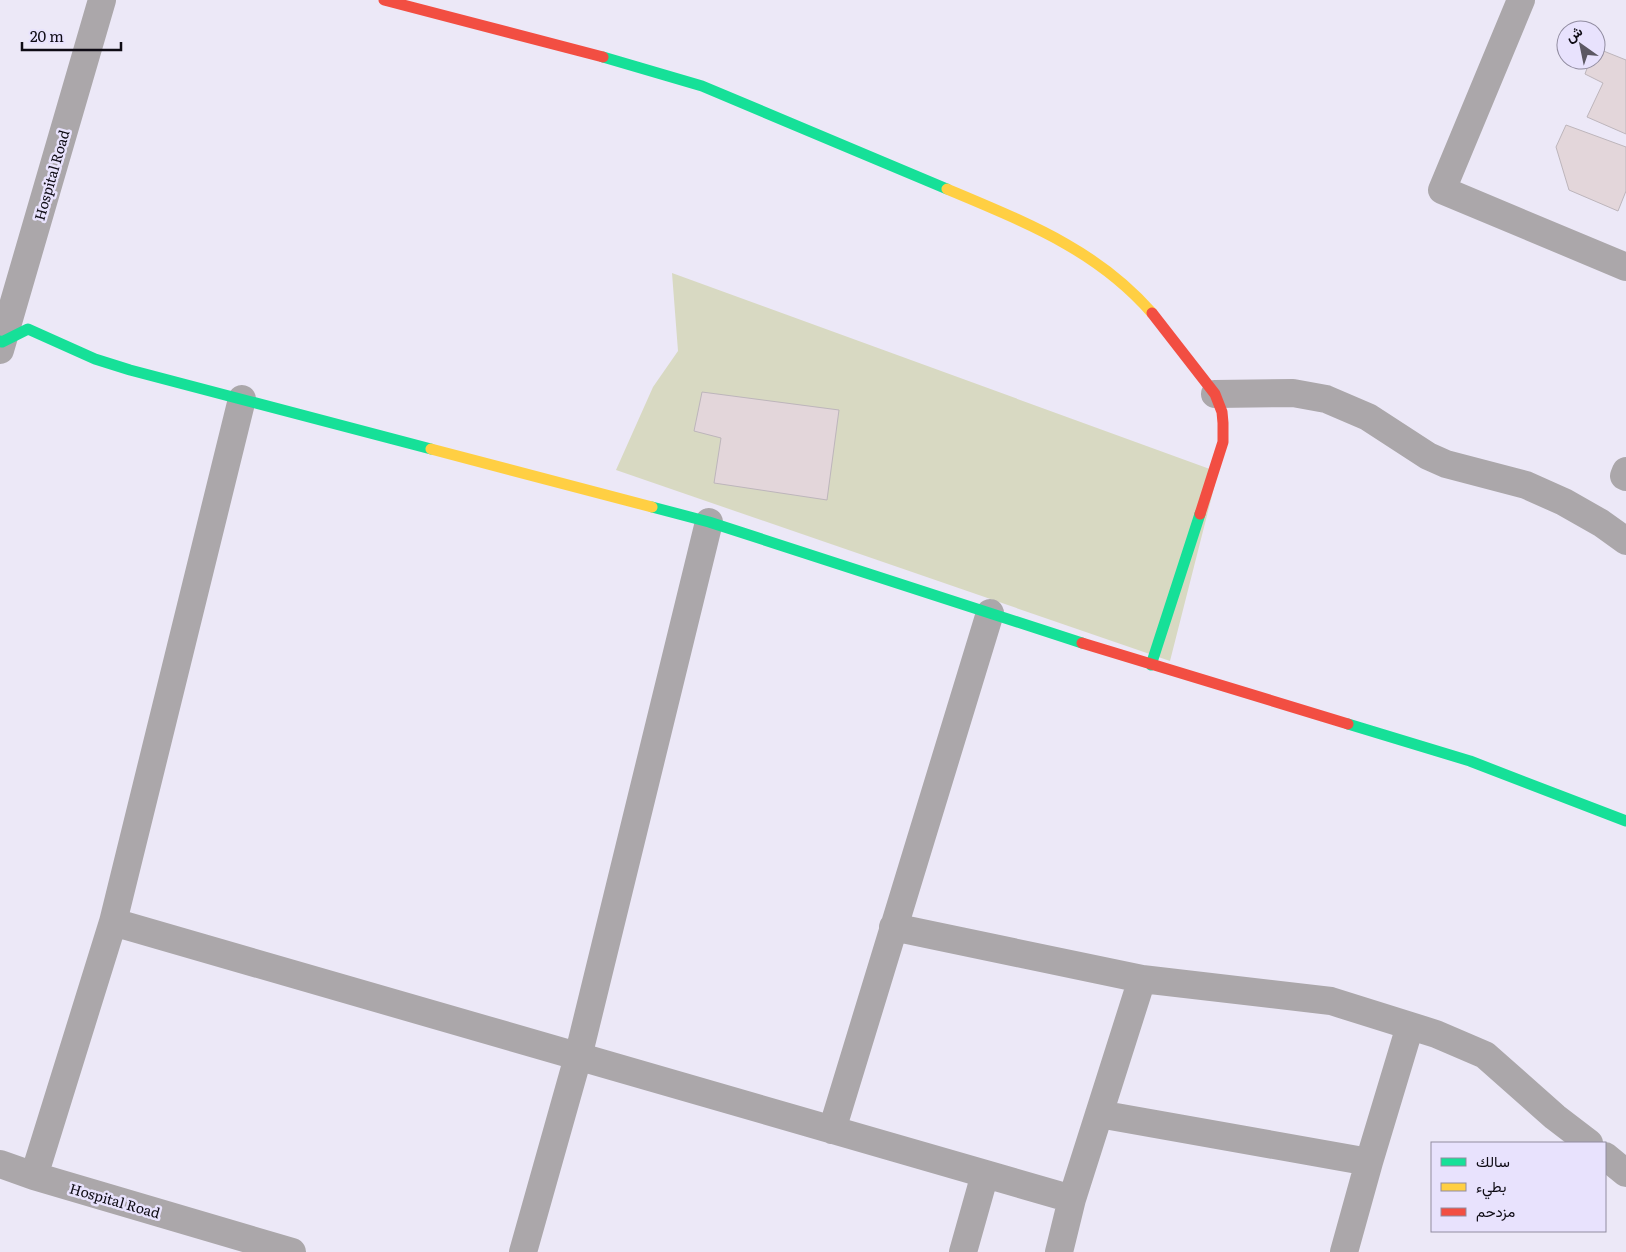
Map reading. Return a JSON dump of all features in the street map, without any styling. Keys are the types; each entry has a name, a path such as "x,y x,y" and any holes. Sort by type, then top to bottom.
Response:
{"street":[{"name":"Hospital Road","path":"1,344 102,0"},
{"path":"384,0 654,71 702,86 1038,228 1069,244 1125,286 1149,311 1215,394 1222,409 1225,425 1223,442 1151,665"},
{"path":"1521,0 1442,190 1626,268"},
{"path":"1,344 28,330 104,362 130,370 709,522 1151,665 1470,761 1626,821"},
{"path":"1215,394 1293,393 1326,400 1368,417 1428,456 1446,464 1526,485 1564,502 1601,523 1626,541"},
{"path":"34,1176 113,922 242,399"},
{"path":"1626,471 1624,476 1626,477"},
{"path":"523,1252 578,1057 709,522"},
{"path":"832,1130 990,613"},
{"path":"113,922 1072,1199"},
{"path":"893,927 1142,978 1331,1001 1436,1034 1485,1054 1555,1117 1588,1142"},
{"path":"1059,1252 1072,1199 1142,978"},
{"path":"1344,1252 1410,1026"},
{"path":"1099,1114 1369,1162"},
{"path":"1606,1157 1626,1173"},
{"name":"Hospital Road","path":"0,1164 227,1243 292,1252"},
{"path":"963,1252 985,1174"}],"green space":[{"path":"672,273 1218,472 1170,661 616,470 653,387 678,351"}],"building":[{"path":"1606,52 1626,60 1626,134 1587,117 1603,83 1585,74 1586,70 1606,70"},
{"path":"1566,125 1626,147 1626,191 1618,211 1569,190 1556,147"},
{"path":"702,392 839,410 827,500 714,483 721,438 694,431"}],"traffic: fast":[{"path":"603,57 702,86 947,189"},
{"path":"0,341 2,342 28,329 95,359 130,370 431,449"},
{"path":"652,507 709,522 1082,643"},
{"path":"1151,665 1200,514"},
{"path":"1348,724 1470,761 1626,821"}],"traffic: slow":[{"path":"947,189 1004,213 1057,239 1082,254 1130,290 1152,313"},
{"path":"431,449 652,507"}],"traffic: jam":[{"path":"384,0 603,57"},
{"path":"1152,313 1215,394 1222,412 1223,442 1200,514"},
{"path":"1082,643 1348,724"}]}
